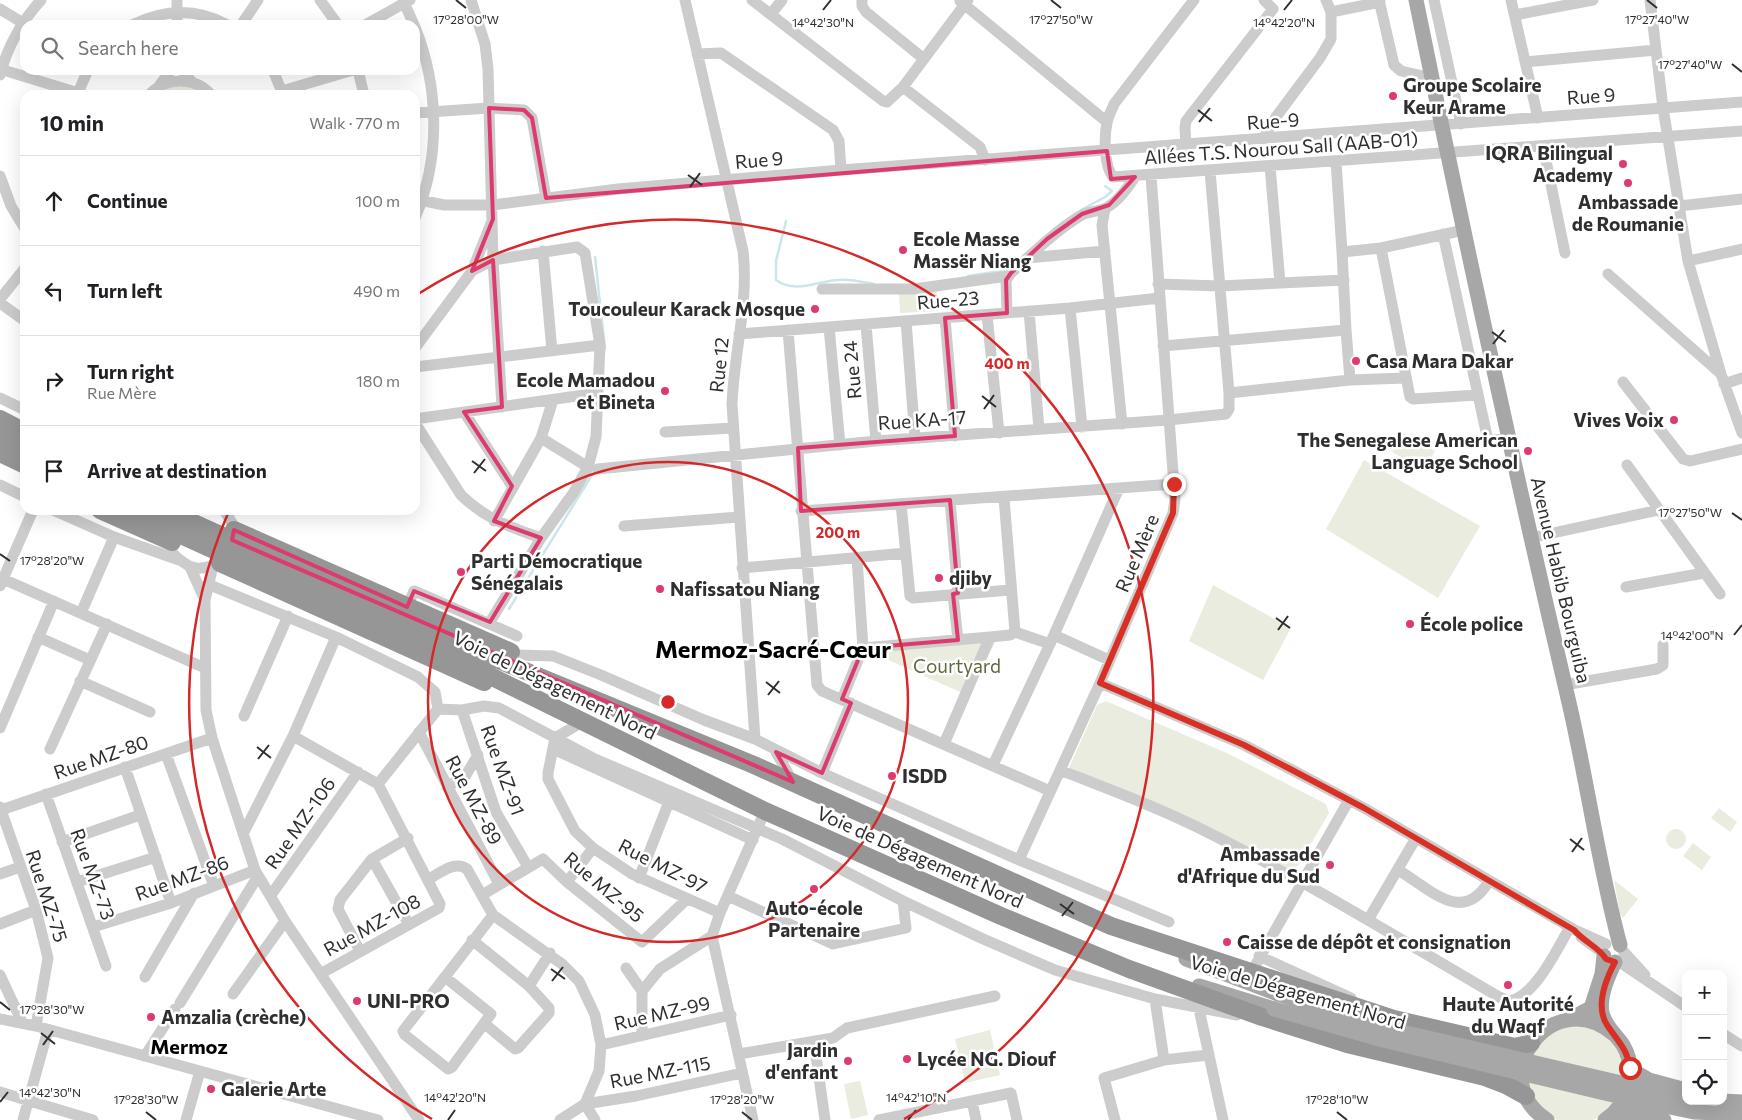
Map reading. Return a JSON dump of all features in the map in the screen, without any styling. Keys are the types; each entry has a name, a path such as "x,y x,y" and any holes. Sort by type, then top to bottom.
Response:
{"highway":[{"path":"0,419 20,429"},
{"path":"0,424 20,430"},
{"path":"0,434 20,444"},
{"path":"0,453 20,463"},
{"path":"0,465 20,474"},
{"path":"111,515 172,542"},
{"name":"Voie de Dégagement Nord","path":"138,515 479,661 556,683 793,782 1111,926"},
{"name":"Voie de Dégagement Nord","path":"175,515 479,661 611,734 765,811 1001,916 1129,969 1268,1013 1347,1044 1485,1077 1512,1087 1527,1098"},
{"path":"234,530 517,655 556,683"},
{"path":"217,564 577,725 611,734"},
{"path":"1111,926 1394,1019 1515,1047 1531,1043"}],"main road":[{"name":"Avenue Habib Bourguiba","path":"1416,0 1530,538 1564,685 1609,905 1612,952"},
{"name":"Voie de Dégagement Nord","path":"1111,926 1194,962 1278,994 1385,1028 1682,1097"},
{"path":"1529,1120 1522,1072 1523,1060 1531,1043 1546,1028 1591,1008 1602,974 1612,952"},
{"path":"1606,1119 1618,1108 1626,1096 1630,1081 1630,1068 1625,1049 1604,1019 1602,1008 1612,952"},
{"name":"Voie de Dégagement Nord","path":"1268,1013 1666,1108 1712,1114 1742,1114"},
{"path":"1566,1020 1588,1020 1602,1026 1614,1035"},
{"path":"1630,1068 1642,1078 1682,1089"},
{"path":"1727,1094 1742,1093"},
{"path":"1527,1098 1534,1109 1547,1120"},
{"path":"1727,1101 1742,1102"},
{"path":"1606,1119 1629,1113 1664,1120"}],"street":[{"path":"25,20 41,0"},
{"path":"244,20 258,0"},
{"path":"320,0 334,20"},
{"path":"471,0 485,44 493,205 493,260 502,407"},
{"name":"Rue 12","path":"685,0 745,270 744,310 733,375 733,428 755,739"},
{"path":"752,0 883,101 887,102 903,87 964,2 1107,122"},
{"path":"771,14 782,0"},
{"path":"862,0 862,6 866,12 924,59"},
{"path":"1107,151 1107,122 1114,104 1194,0"},
{"path":"1186,144 1186,121 1273,8 1264,0"},
{"path":"1262,139 1326,48 1332,30 1332,12 1326,0"},
{"path":"1434,0 1461,124"},
{"path":"1511,0 1538,118"},
{"path":"1515,15 1593,0"},
{"path":"1650,0 1663,108 1688,261 1723,379 1742,433"},
{"path":"374,20 406,1 412,20"},
{"path":"1332,12 1379,1 1394,65 1401,71 1432,78"},
{"path":"177,6 177,20"},
{"path":"145,20 177,6 215,20"},
{"path":"0,8 20,21"},
{"path":"20,28 0,71 66,90"},
{"path":"420,45 426,62 434,111 430,165 420,197"},
{"path":"1525,62 1656,50"},
{"path":"697,54 721,53 833,130 839,142 841,170"},
{"path":"81,90 86,75"},
{"path":"155,90 168,75"},
{"path":"186,75 204,90"},
{"path":"275,75 281,90"},
{"path":"291,90 338,75"},
{"path":"359,75 363,90"},
{"path":"159,86 175,81 192,82"},
{"path":"903,87 980,147 985,160"},
{"name":"Rue 9","path":"1442,125 1742,102"},
{"path":"420,112 489,108 524,110 532,118 546,198"},
{"name":"Rue-9","path":"1107,151 1442,125"},
{"name":"Allées T.S. Nourou Sall (AAB-01)","path":"1107,151 1110,172 1116,178 1742,131"},
{"path":"1543,146 1565,253"},
{"name":"Rue 9","path":"420,200 459,206 493,205 618,189 841,170 1107,151"},
{"path":"1336,161 1350,380"},
{"path":"1270,166 1280,283"},
{"path":"1210,171 1229,393 1350,380 1405,378"},
{"path":"0,176 11,206 20,221"},
{"name":"Rue Mère","path":"1019,860 1100,683 1173,513 1174,484 1151,176"},
{"path":"822,289 914,289 1008,276 1047,238 1082,214 1105,209 1122,194 1135,177"},
{"path":"1679,206 1742,199"},
{"path":"1105,209 1102,225 1112,303 1122,424"},
{"path":"420,341 472,271 493,219"},
{"path":"1342,252 1381,248 1464,230"},
{"path":"1443,234 1488,438 1509,439"},
{"path":"472,271 493,260 577,247 585,253 600,345 593,468 541,538 490,622"},
{"path":"1381,248 1408,395 1413,399 1478,395"},
{"path":"1688,261 1742,249"},
{"path":"543,251 552,351"},
{"path":"1027,258 1105,251"},
{"path":"0,299 20,274"},
{"path":"1608,274 1723,379 1742,378"},
{"path":"1007,313 1008,276"},
{"path":"1158,284 1220,286 1344,280"},
{"name":"Rue-23","path":"739,334 1070,308 1159,298"},
{"path":"0,303 20,317"},
{"path":"1070,308 1082,426"},
{"path":"1029,311 1039,429"},
{"path":"987,315 999,433"},
{"path":"945,318 955,436"},
{"path":"906,321 915,438"},
{"name":"Rue 24","path":"866,325 876,441"},
{"path":"829,327 840,445"},
{"path":"788,330 798,448 801,511 817,685 822,691 846,702 1050,791"},
{"path":"1163,346 1346,330"},
{"path":"420,366 600,345"},
{"path":"1623,382 1683,459 1690,461 1742,449"},
{"path":"420,418 598,393"},
{"name":"Rue KA-17","path":"593,468 876,441 1122,424 1226,414 1230,409 1229,393"},
{"path":"0,398 20,408"},
{"path":"494,521 512,486 541,438 553,400"},
{"path":"464,412 512,486"},
{"path":"665,432 733,428"},
{"path":"420,431 461,495 494,521 541,538"},
{"path":"541,438 593,468"},
{"path":"1627,465 1720,594"},
{"path":"801,511 1004,498 1174,484"},
{"path":"0,485 20,495"},
{"path":"993,765 1052,640 1119,488"},
{"path":"1004,498 1010,590 1015,632"},
{"path":"950,500 958,640"},
{"path":"901,504 910,596 913,598 1010,590"},
{"path":"1530,538 1659,510"},
{"path":"31,515 2,582 107,624 205,668"},
{"path":"64,515 114,537 185,564 205,569 217,564 226,557 234,530 234,526 227,515"},
{"path":"182,515 171,537 172,553 185,564 205,600"},
{"path":"624,526 739,517"},
{"path":"81,613 114,537"},
{"path":"742,568 906,553"},
{"path":"822,773 864,648 858,558"},
{"path":"217,564 205,600 206,710 212,738 256,873 271,895 285,922 322,973 419,1120"},
{"path":"1626,587 1704,573"},
{"path":"210,585 336,637 418,677 435,692 438,709 378,784"},
{"path":"407,607 414,591 490,622 516,636"},
{"path":"0,728 54,602"},
{"path":"244,716 288,616"},
{"path":"50,749 107,624"},
{"path":"864,648 1010,635 1015,632 1052,640 1110,660"},
{"path":"38,637 90,660"},
{"path":"243,834 293,736 336,637"},
{"path":"944,744 990,637"},
{"path":"1564,685 1657,669 1663,665 1663,645"},
{"path":"517,655 553,656 755,739 776,752 1019,860 1170,922"},
{"path":"80,681 150,712"},
{"path":"1100,683 1244,745 1349,800 1612,952 1628,969 1652,982 1682,1004"},
{"path":"438,709 462,710 484,706 499,708 554,743 669,802 755,834 782,839 903,901 1055,970 1155,999 1199,1008 1268,1013"},
{"name":"Rue MZ-91","path":"462,710 496,812 528,867"},
{"path":"554,743 577,725"},
{"name":"Rue MZ-89","path":"419,732 500,884"},
{"path":"293,736 378,784 429,879 456,865 462,865 493,915 550,953 579,981 590,1000 595,1015 601,1045 598,1071 585,1104 560,1120"},
{"name":"Rue MZ-80","path":"0,808 212,738"},
{"path":"554,743 668,788 755,834"},
{"name":"Rue MZ-97","path":"554,743 548,779 576,831 592,848 639,878 720,913"},
{"path":"776,752 793,782"},
{"path":"166,754 214,886"},
{"path":"447,786 466,775 478,755"},
{"path":"125,768 171,903"},
{"path":"1060,770 1164,811 1302,882 1510,1001 1522,996 1535,982 1572,929"},
{"name":"Rue MZ-106","path":"271,895 358,772"},
{"name":"Rue MZ-73","path":"46,794 106,966"},
{"path":"1250,973 1349,800"},
{"path":"639,878 669,802"},
{"name":"Rue MZ-75","path":"0,808 4,832 20,867 36,910 48,958 36,1026"},
{"path":"753,1120 712,936 720,913 765,811"},
{"path":"62,842 140,815"},
{"path":"360,951 338,909 340,900 372,859 408,838"},
{"path":"1368,920 1416,838"},
{"path":"567,882 592,848"},
{"path":"77,882 156,856"},
{"path":"372,859 408,923"},
{"name":"Rue MZ-95","path":"528,867 543,860 567,882 642,942 687,899"},
{"path":"0,874 20,867"},
{"path":"482,895 528,867"},
{"path":"146,1056 256,873"},
{"name":"Rue MZ-86","path":"93,927 171,903 194,893 256,873"},
{"path":"1403,873 1446,900 1463,904 1476,898 1489,881"},
{"name":"Rue MZ-108","path":"322,973 408,923 439,908 440,904 429,879"},
{"path":"145,977 194,893"},
{"path":"728,896 833,944 906,928 903,901"},
{"path":"0,924 36,910"},
{"path":"445,977 491,1014 486,1024 452,1067 448,1069 405,1034 403,1030 493,915"},
{"path":"233,994 285,922"},
{"path":"642,991 660,969 712,936"},
{"path":"472,940 529,986 548,1006 549,1010 518,1048 515,1049 486,1024"},
{"path":"529,986 550,953"},
{"path":"1260,956 1313,979 1394,1019"},
{"path":"626,968 642,991 642,1035"},
{"path":"0,975 22,1022"},
{"path":"739,1054 833,1038 847,1028 995,996"},
{"path":"1155,999 1164,1060"},
{"path":"1199,1008 1222,1120"},
{"name":"Rue MZ-99","path":"601,1045 731,1015"},
{"path":"0,1019 22,1022 200,1071 348,1116 378,1120"},
{"path":"23,1120 48,1030"},
{"path":"1727,1037 1742,1046"},
{"path":"814,1042 825,1120"},
{"path":"1115,1120 1104,1078 1164,1060 1208,1054"},
{"path":"186,1120 200,1071"},
{"name":"Rue MZ-115","path":"585,1104 636,1096 742,1073"},
{"path":"0,1092 93,1120"},
{"path":"879,1120 1011,1093 1018,1120"},
{"path":"972,1101 976,1120"},
{"path":"585,1104 595,1120"}],"highlighted area":[{"path":"489,108 524,110 532,118 546,198 1107,151 1111,179 1135,177 1109,205 1082,214 1047,239 1011,273 1006,280 1007,313 945,318 955,436 798,448 801,511 950,500 958,593 953,594 958,640 863,648 842,699 851,703 822,773 776,752 793,782 232,540 234,530 407,607 414,591 490,622 541,538 494,521 512,486 464,412 502,407 493,260 472,271 493,219"}],"green space":[{"path":"185,84 197,90 160,90"},
{"path":"937,291 938,311 900,313 899,293"},
{"path":"1403,433 1435,451 1424,470 1392,452"},
{"path":"1364,460 1480,526 1438,598 1326,529"},
{"path":"1213,585 1291,628 1263,680 1189,641"},
{"name":"Courtyard","path":"996,640 969,696 877,655 881,649"},
{"path":"1106,701 1229,754 1326,804 1329,813 1298,866 1288,868 1180,814 1069,768 1097,705"},
{"path":"1719,808 1737,822 1730,832 1711,818"},
{"path":"1676,829 1683,832 1686,839 1683,846 1676,849 1669,846 1666,839 1669,832"},
{"path":"1693,843 1711,857 1702,870 1683,856"},
{"path":"1614,880 1638,899 1623,918 1620,914"},
{"path":"1573,1025 1600,1031 1617,1048 1624,1067 1620,1095 1601,1116 1593,1120 1557,1120 1550,1116 1537,1105 1526,1073 1542,1037"},
{"path":"990,1030 1000,1075 965,1083 955,1039"},
{"path":"860,1081 868,1115 851,1119 844,1084"}],"waterway":[{"path":"1081,210 1112,191 1105,186"},
{"path":"786,221 776,261 776,280 791,286 806,286 842,280 874,284"},
{"path":"595,257 605,349"},
{"path":"968,276 1007,270"},
{"path":"509,609 592,475 593,469"}],"place":[{"name":"Groupe Scolaire Keur Arame","path":"1393,96"},
{"name":"IQRA Bilingual Academy","path":"1623,164"},
{"name":"Ambassade de Roumanie","path":"1628,183"},
{"name":"Ecole Masse Massër Niang","path":"903,250"},
{"name":"Toucouleur Karack Mosque","path":"815,309"},
{"name":"Casa Mara Dakar","path":"1356,361"},
{"name":"Ecole Mamadou et Bineta","path":"665,391"},
{"name":"Vives Voix","path":"1674,420"},
{"name":"The Senegalese American Language School","path":"1528,451"},
{"name":"Parti Démocratique Sénégalais","path":"461,572"},
{"name":"djiby","path":"939,578"},
{"name":"Nafissatou Niang","path":"660,589"},
{"name":"École police","path":"1410,624"},
{"name":"ISDD","path":"892,776"},
{"name":"Ambassade d'Afrique du Sud","path":"1330,865"},
{"name":"Auto-école Partenaire","path":"814,889"},
{"name":"Caisse de dépôt et consignation","path":"1227,942"},
{"name":"Haute Autorité du Waqf","path":"1508,985"},
{"name":"UNI-PRO","path":"357,1001"},
{"name":"Amzalia (crèche)","path":"151,1017"},
{"name":"Lycée NG. Diouf","path":"907,1059"},
{"name":"Jardin d'enfant","path":"848,1061"},
{"name":"Galerie Arte","path":"211,1089"}],"district":[{"name":"Mermoz-Sacré-Cœur","path":"773,650"},
{"name":"Mermoz","path":"189,1047"}],"route":[{"path":"1174,484 1175,499 1173,513 1100,683 1244,745 1364,808 1570,927 1584,941 1603,954 1606,959 1615,962 1606,982 1602,1013 1606,1024 1625,1049 1630,1068"}]}
